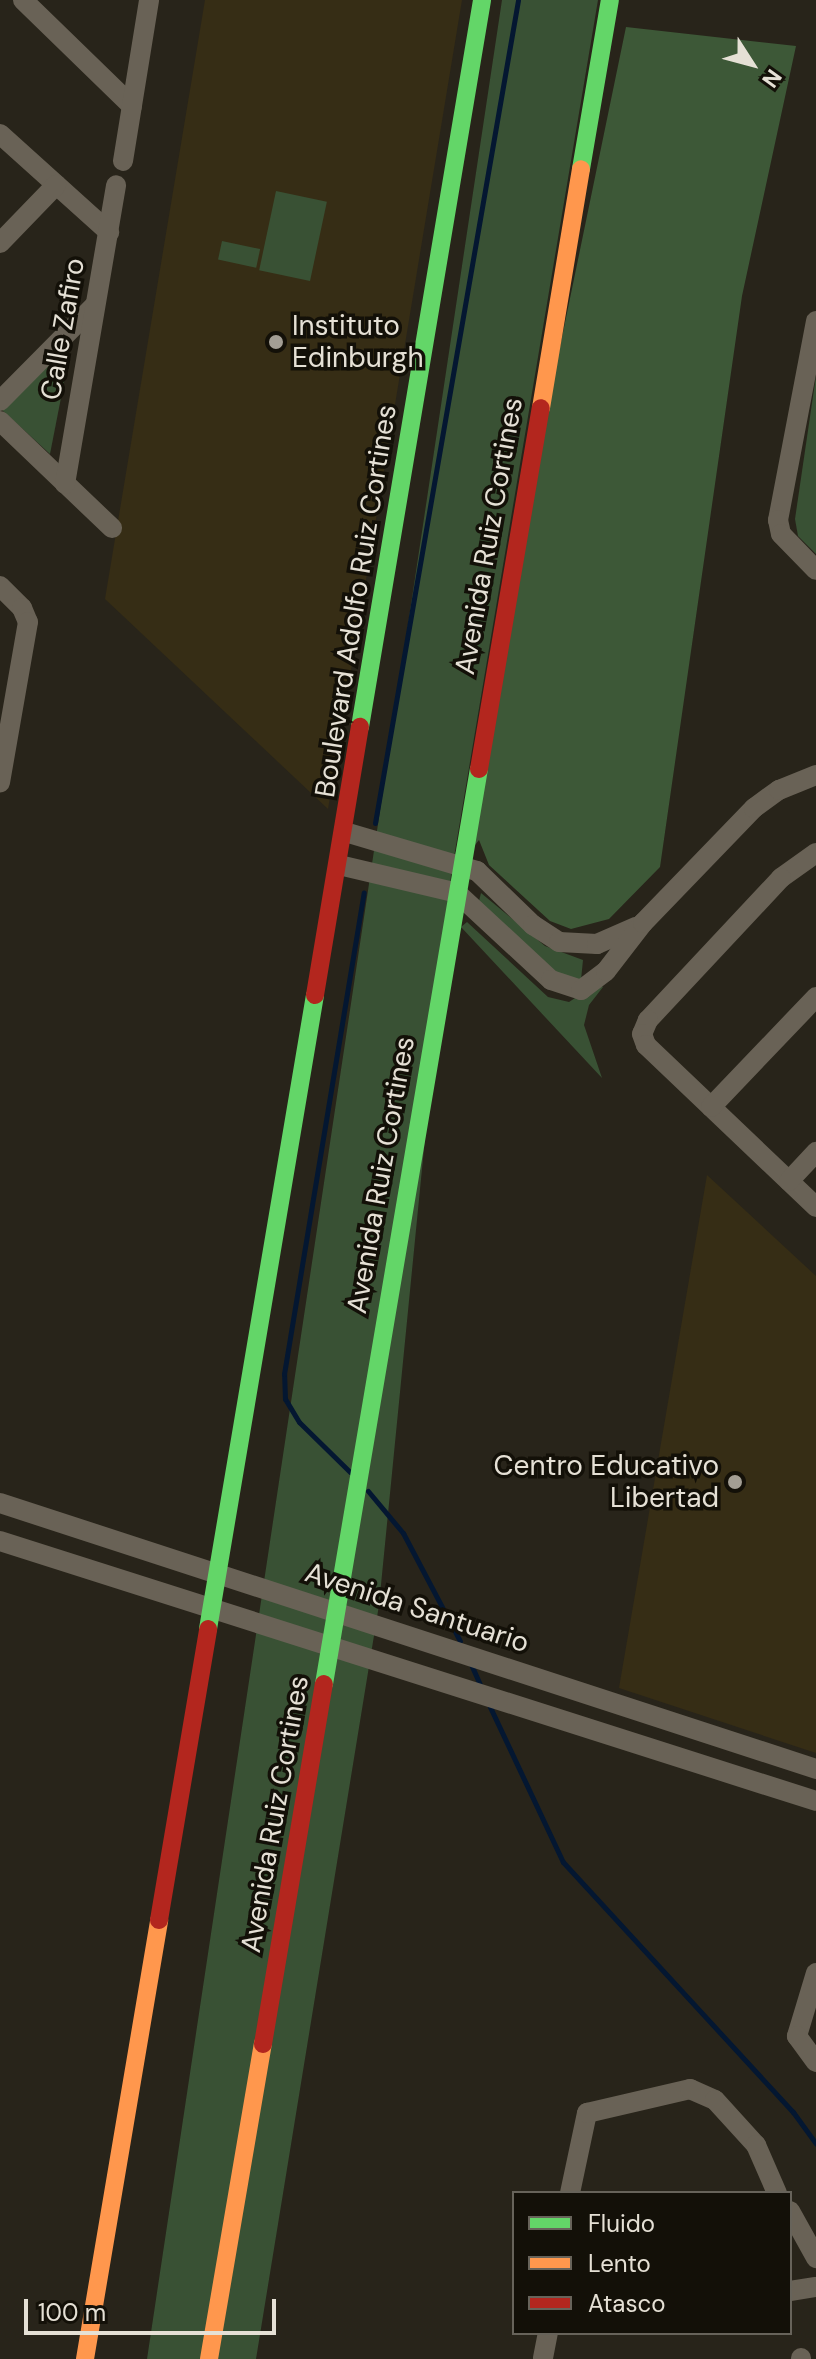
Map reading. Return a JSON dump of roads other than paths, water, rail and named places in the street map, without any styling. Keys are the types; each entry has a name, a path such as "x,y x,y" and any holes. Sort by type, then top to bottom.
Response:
{"main road":[{"name":"Boulevard Adolfo Ruiz Cortines","path":"345,832 482,0"},
{"name":"Avenida Ruiz Cortines","path":"209,2359 610,0"},
{"path":"85,2359 215,1572 345,832"}],"street":[{"path":"23,0 132,106"},
{"path":"123,161 149,0"},
{"path":"0,134 109,232"},
{"path":"0,243 56,185"},
{"name":"Calle Zafiro","path":"65,484 116,185"},
{"path":"0,401 95,305"},
{"path":"816,321 778,520 788,543 816,570"},
{"path":"0,421 112,528"},
{"path":"0,586 22,608 28,622 0,783"},
{"path":"339,865 457,893 537,968 573,991 589,987 606,971 643,923 754,808 779,790 816,775"},
{"path":"345,832 462,864 489,880 533,925 559,942 597,944 643,923"},
{"path":"816,853 781,878 643,1026 646,1045 816,1207"},
{"path":"711,1107 816,997"},
{"path":"789,1181 816,1152"},
{"name":"Avenida Santuario","path":"0,1503 816,1769"},
{"path":"0,1541 816,1801"},
{"path":"816,1973 799,2041 816,2062"},
{"path":"570,2191 587,2113 690,2089 715,2100 756,2145 776,2191"},
{"path":"792,2215 816,2258"},
{"path":"792,2291 816,2287"},
{"path":"543,2358 548,2335"}],"waterway":[{"path":"375,823 518,0"},
{"path":"350,1472 299,1422 285,1399 284,1374 364,893"},
{"path":"368,1491 403,1533 460,1641"},
{"path":"470,1662 481,1687"},
{"path":"490,1707 563,1862 793,2112 816,2144"}],"place":[{"name":"Instituto Edinburgh","path":"276,342"},
{"name":"Centro Educativo Libertad","path":"735,1482"}]}
